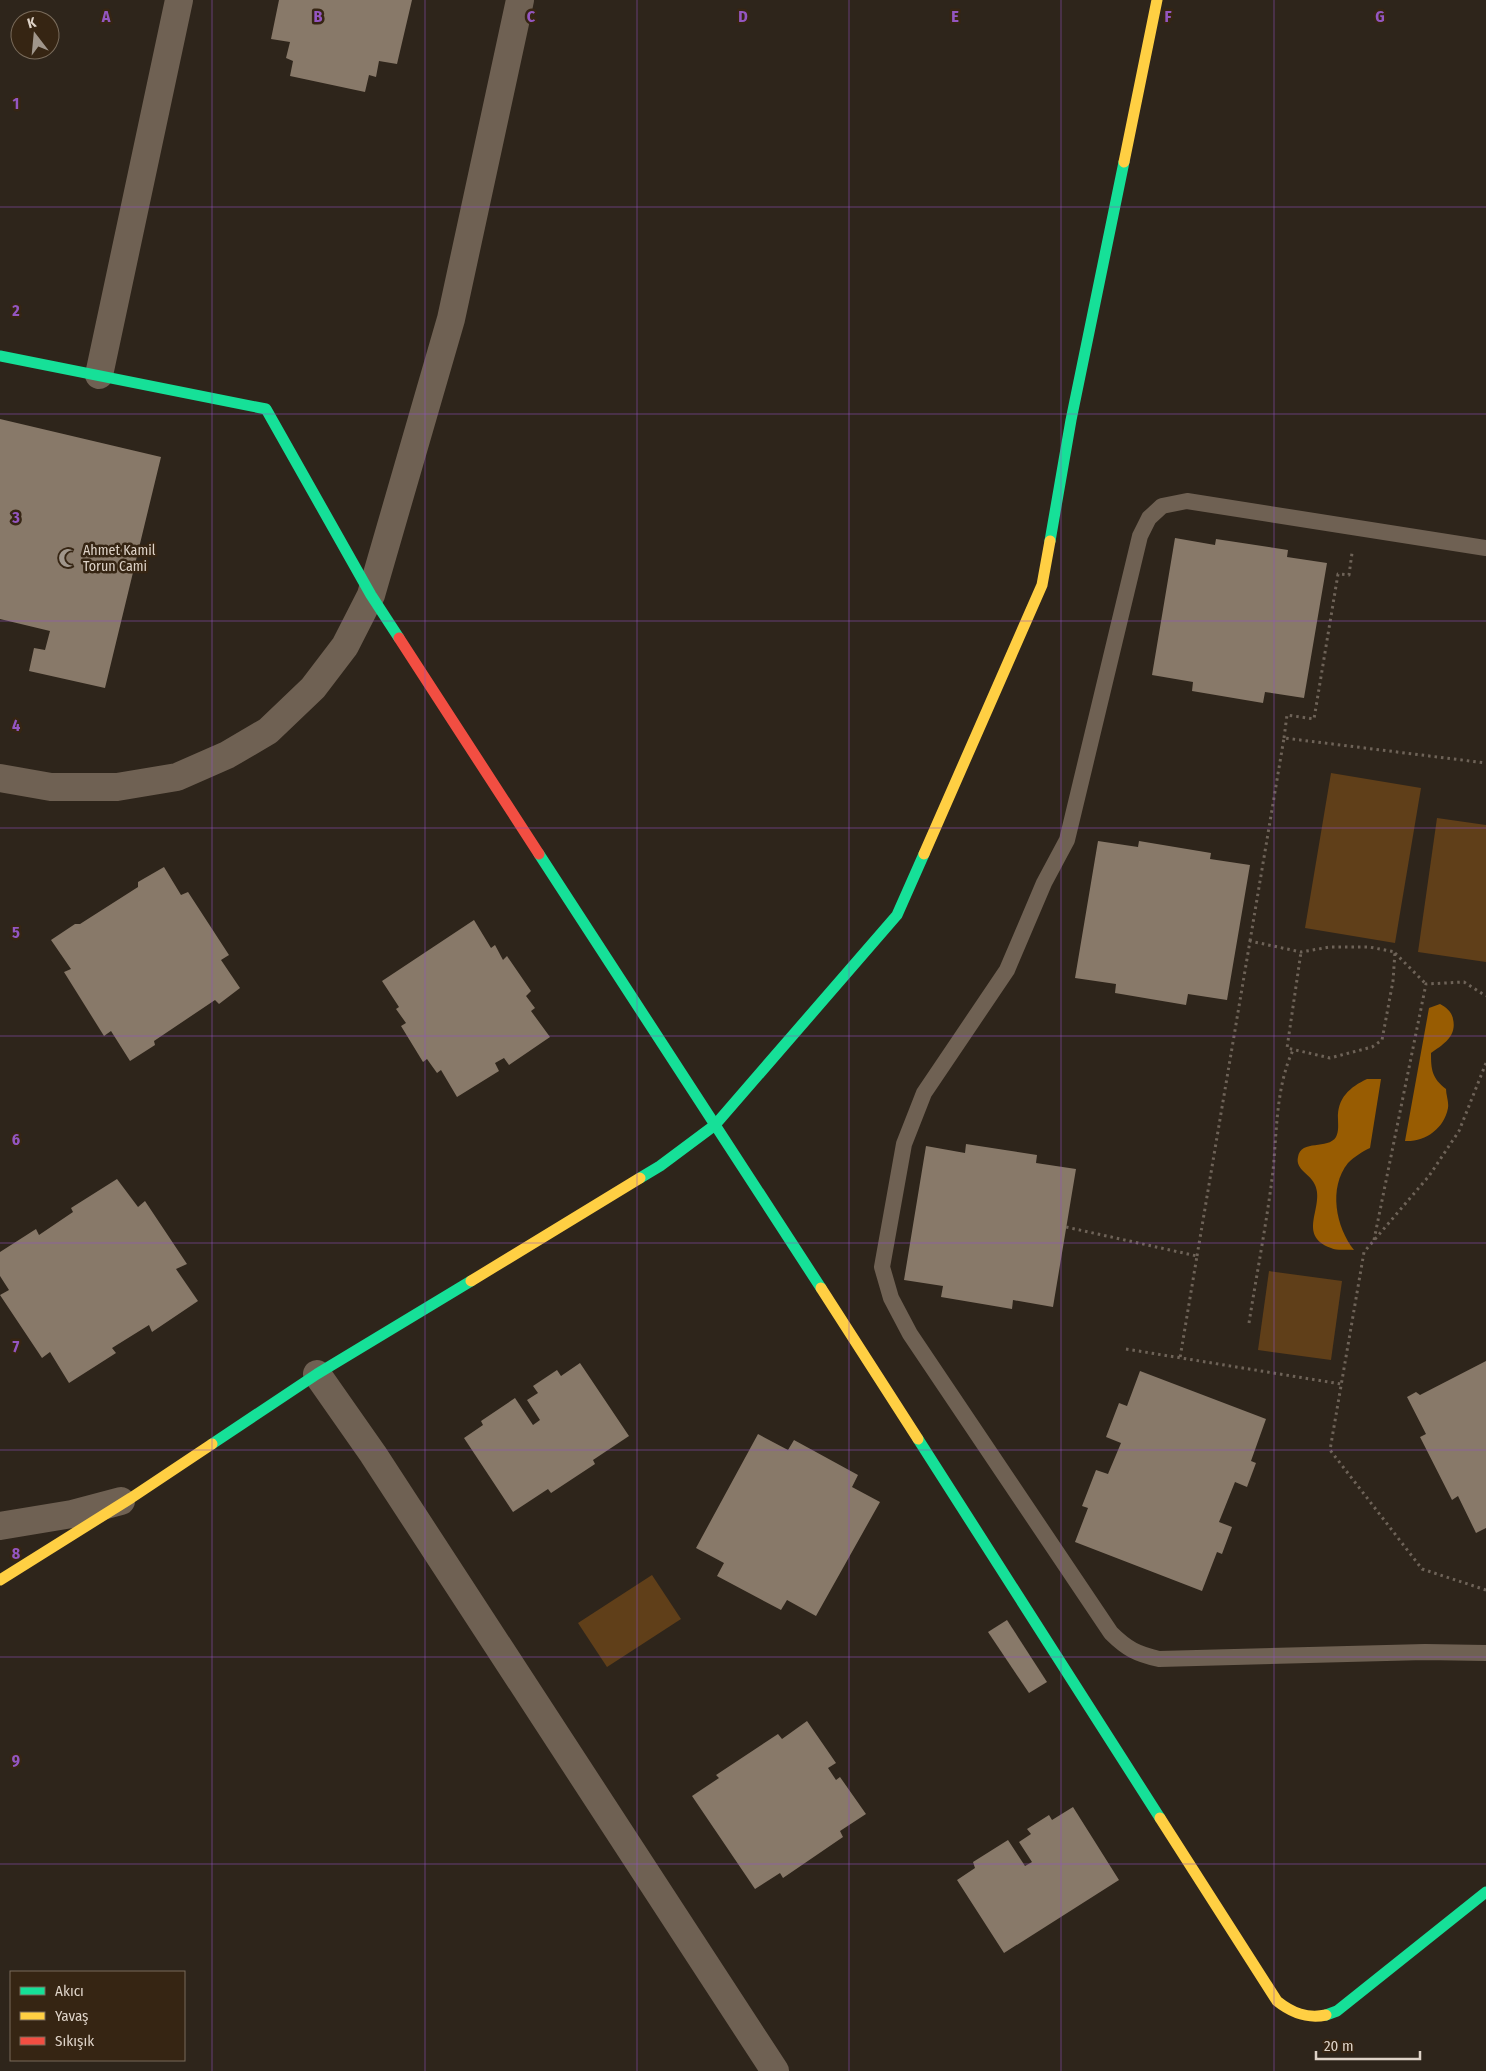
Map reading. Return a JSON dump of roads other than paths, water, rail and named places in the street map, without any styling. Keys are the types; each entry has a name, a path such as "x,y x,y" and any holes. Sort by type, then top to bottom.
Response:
{"street":[{"path":"98,375 179,0"},
{"path":"0,778 51,787 117,787 177,777 227,756 268,731 313,688 345,646 370,595 451,319 520,0"},
{"path":"0,1580 131,1498 317,1374 660,1166 715,1125 897,915 1042,585 1071,420 1158,0"},
{"path":"0,356 266,409 370,595 910,1426 1277,2000 1287,2010 1299,2015 1325,2016 1337,2011 1486,1892"},
{"path":"317,1374 373,1454 776,2071"},
{"path":"0,1526 72,1514 131,1498"}],"lane":[{"path":"1486,548 1187,501 1162,506 1149,518 1140,536 1067,840 1044,883 1007,970 924,1093 904,1144 882,1267 890,1298 910,1334 1111,1634 1137,1654 1159,1659 1425,1652 1486,1653"}],"place":[{"name":"Ahmet Kamil Torun Cami","path":"68,558"}]}
